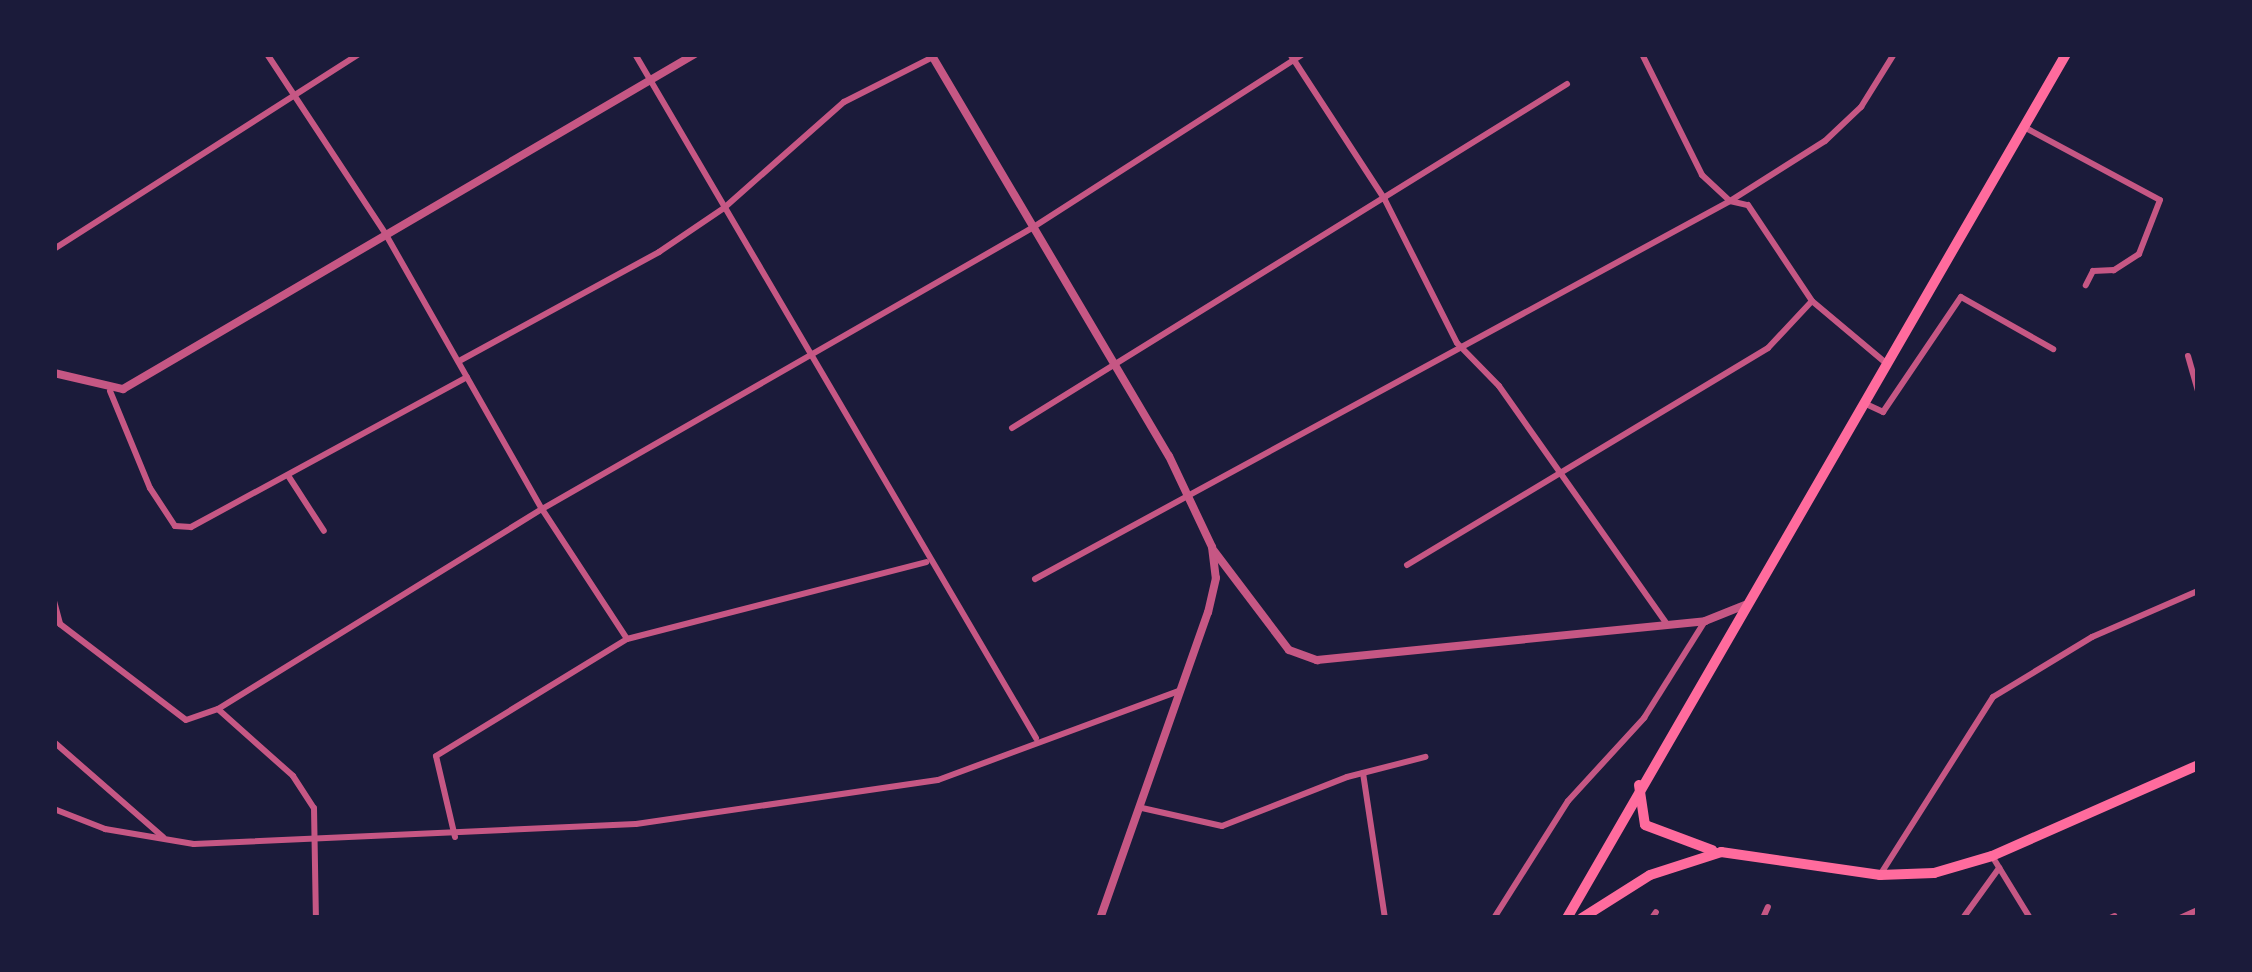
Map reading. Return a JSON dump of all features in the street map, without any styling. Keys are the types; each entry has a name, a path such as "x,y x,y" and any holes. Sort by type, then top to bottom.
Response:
{"main road":[{"path":"1568,918 1639,784 2066,54"},
{"path":"1639,784 1645,825 1721,852 1880,875 1934,873 1992,856 2198,765"},
{"path":"1582,918 1650,875 1721,852"}],"street":[{"path":"267,54 385,233 542,509 627,639"},
{"path":"54,249 290,92 358,54"},
{"path":"635,54 926,562 1036,738"},
{"path":"54,373 110,392 164,369 385,233 695,54"},
{"path":"54,601 61,605 59,624 186,720 218,709 542,509 1032,228 1291,57 1303,54"},
{"path":"1642,54 1702,175 1730,201 1748,205 1813,301 1886,363"},
{"path":"1035,579 1191,500 1457,343 1730,201 1826,141 1861,107 1894,54"},
{"path":"461,360 724,208 844,102 932,55 1191,500 1211,548 1216,578 1142,808 1100,918"},
{"path":"1291,57 1385,200 1457,343 1499,386 1666,623"},
{"path":"1012,428 1115,369 1567,84"},
{"path":"2024,127 2160,200 2139,254 2114,270 2092,272 2086,285"},
{"path":"1863,402 1883,412 1961,297 2053,349"},
{"path":"1407,566 1768,348 1813,301"},
{"path":"2188,356 2198,392"},
{"path":"110,392 175,526 191,527 263,483 289,478 468,377"},
{"path":"289,478 323,531"},
{"path":"1211,548 1289,650 1317,660 1705,621 1744,605"},
{"path":"455,837 436,756 627,639 926,562"},
{"path":"1880,875 1993,697 2092,637 2198,591"},
{"path":"1494,918 1568,801 1644,718 1705,621"},
{"path":"54,809 105,830 165,839 310,842 636,824 938,780 1036,738 1179,691"},
{"path":"218,709 293,776 314,808 310,842 316,918"},
{"path":"54,742 165,839"},
{"path":"1142,808 1222,826 1363,773 1425,757"},
{"path":"1363,773 1385,918"},
{"path":"1992,856 2030,918"},
{"path":"1963,918 2000,868"},
{"path":"1763,918 1768,907"},
{"path":"2180,918 2198,910"}]}
